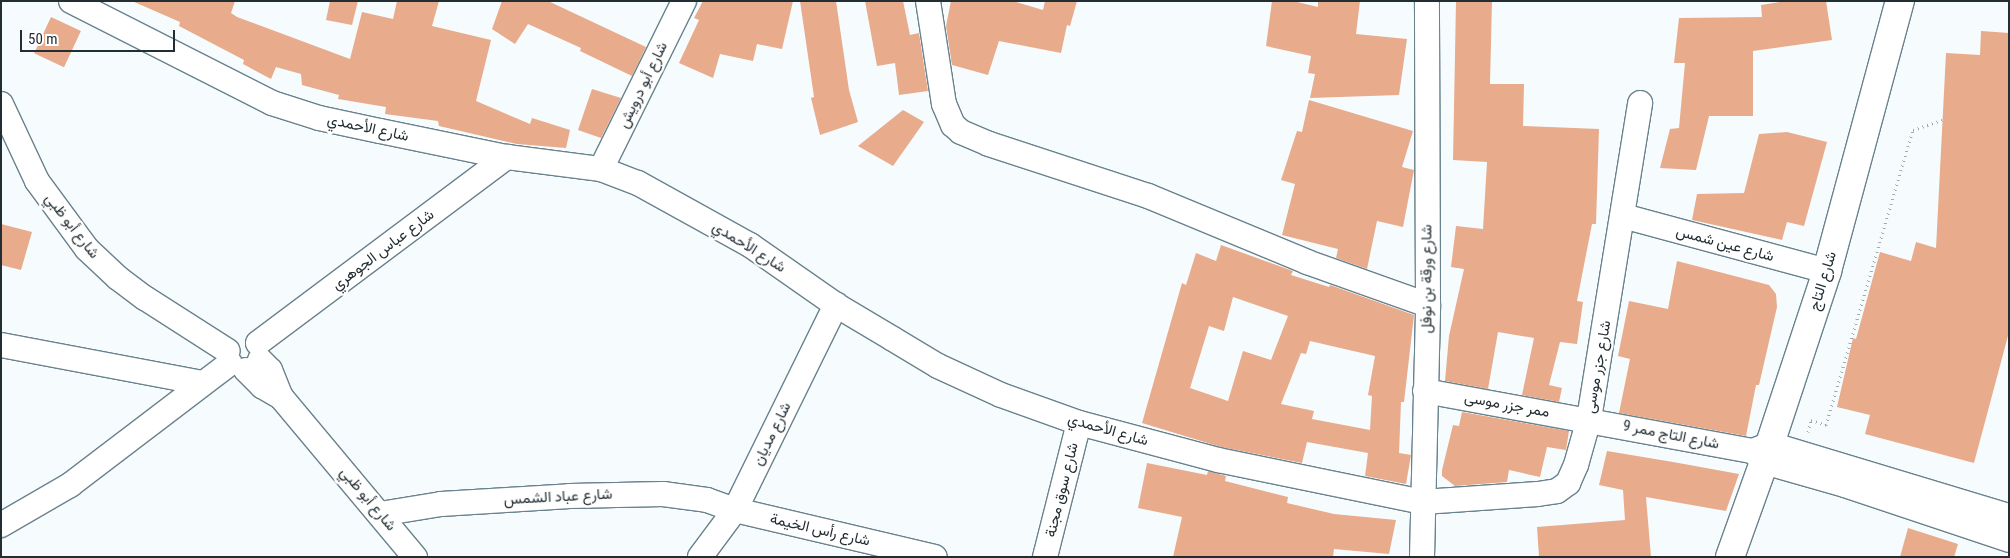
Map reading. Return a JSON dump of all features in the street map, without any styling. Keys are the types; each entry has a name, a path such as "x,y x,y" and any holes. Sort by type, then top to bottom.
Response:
{"street":[{"name":"شارع الأحمدي","path":"71,1 272,103 328,120 507,157 601,170 638,183 750,245 836,305 938,366 1001,396 1079,423 1218,460 1424,502"},
{"name":"شارع أبو درويش","path":"601,170 684,1"},
{"path":"928,1 944,104 953,125 962,132 989,144 1148,196 1307,262 1428,305"},
{"name":"شارع ورقة بن نوفل","path":"1422,557 1428,305 1427,1"},
{"name":"شارع التاج","path":"1730,557 1763,452 1826,271 1900,1"},
{"name":"شارع جزر موسى","path":"1424,502 1557,491 1568,483 1576,465 1589,419 1640,102"},
{"name":"شارع أبو ظبي","path":"1,104 37,181 87,249 118,278 144,298 270,370 281,397 415,557"},
{"name":"شارع عباس الجوهري","path":"1,525 70,485 202,383 245,357 507,157"},
{"name":"شارع عين شمس","path":"1623,216 1826,271"},
{"name":"شارع مديان","path":"700,557 735,510 836,305"},
{"path":"1,345 202,383"},
{"name":"ممر جزر موسى","path":"1425,391 1589,419"},
{"name":"شارع التاج ممر 9","path":"1589,419 1763,452"},
{"name":"شارع سوق مجنة","path":"1046,557 1079,423"},
{"path":"1763,452 1802,454 1848,476 2009,540"},
{"path":"1763,452 1848,476 2009,516"},
{"name":"شارع عباد الشمس","path":"380,514 441,504 632,494 663,494 691,497 735,510"},
{"name":"شارع رأس الخيمة","path":"735,510 935,557"}],"path":[{"path":"1802,454 1811,420 1826,425 1913,130 1942,120"}],"building":[{"path":"132,1 235,1 231,13 237,17 350,59 362,12 393,19 397,1 439,1 432,26 491,40 476,101 530,124 532,118 570,130 566,148 517,144 439,126 438,121 385,114 386,107 338,99 339,95 302,85 301,74 276,67 271,79 243,64 244,60 179,26 180,22"},
{"path":"330,1 358,1 352,25 326,20"},
{"path":"502,1 548,1 646,47 632,76 580,51 581,48 528,24 515,44 492,29"},
{"path":"703,1 793,1 782,49 757,44 753,61 720,54 713,78 679,63 699,20 694,18"},
{"path":"800,1 836,1 849,90 858,122 820,135 811,98 814,97"},
{"path":"865,1 903,1 910,35 919,33 928,91 899,95 895,63 877,66"},
{"path":"951,1 1013,1 1043,10 1045,1 1077,1 1070,26 1067,25 1061,53 999,41 988,75 952,65 946,26"},
{"path":"1272,1 1293,1 1318,7 1318,1 1360,1 1356,34 1407,39 1399,95 1310,98 1315,74 1308,73 1311,56 1266,46"},
{"path":"1456,1 1492,1 1490,84 1524,84 1523,126 1599,129 1596,224 1592,224 1577,301 1583,302 1577,344 1560,342 1549,385 1562,388 1559,402 1522,395 1534,338 1498,332 1488,389 1445,381 1449,336 1464,269 1451,267 1456,226 1483,229 1487,162 1453,160"},
{"path":"1786,1 1826,1 1832,40 1753,51 1753,116 1709,116 1696,170 1660,168 1670,129 1679,128 1685,63 1674,63 1679,18 1762,17 1761,5"},
{"path":"51,17 81,31 64,67 34,53"},
{"path":"1981,31 2009,33 2009,332 1974,463 1865,434 1870,415 1837,407 1853,338 1856,339 1880,252 1911,261 1916,242 1936,248 1946,53 1980,55"},
{"path":"592,89 621,98 601,138 578,130"},
{"path":"1309,100 1413,131 1402,167 1414,170 1403,227 1377,221 1367,269 1336,258 1338,249 1282,235 1295,184 1281,180 1297,131 1302,132"},
{"path":"903,110 924,122 893,166 858,146"},
{"path":"1787,132 1827,142 1804,226 1787,222 1782,240 1692,220 1697,194 1744,193 1759,134"},
{"path":"1,224 32,232 21,270 1,265"},
{"path":"1221,245 1293,271 1291,275 1329,287 1330,285 1414,315 1404,402 1401,402 1399,453 1411,455 1406,484 1365,476 1368,453 1307,442 1302,463 1221,447 1142,423 1182,283 1186,285 1196,253 1216,261","holes":["1233,297 1288,316 1271,360 1243,351 1228,401 1190,388 1209,326 1224,331","1310,341 1375,356 1368,395 1372,396 1370,430 1312,419 1314,411 1281,404 1301,353 1306,354"]},
{"path":"1677,261 1769,285 1776,294 1777,307 1759,385 1756,385 1746,436 1619,413 1630,359 1618,356 1629,301 1668,309"},
{"path":"1462,412 1569,431 1566,450 1547,447 1540,477 1509,470 1507,482 1455,486 1442,476 1442,470 1453,425 1459,426"},
{"path":"1607,451 1739,474 1726,511 1646,497 1651,557 1539,557 1537,527 1625,520 1623,490 1599,485"},
{"path":"1147,463 1207,475 1208,471 1226,476 1225,481 1288,497 1287,503 1334,514 1396,520 1389,554 1334,549 1333,557 1173,557 1182,517 1138,508"},
{"path":"1908,528 1958,544 1954,557 1900,557"}]}
